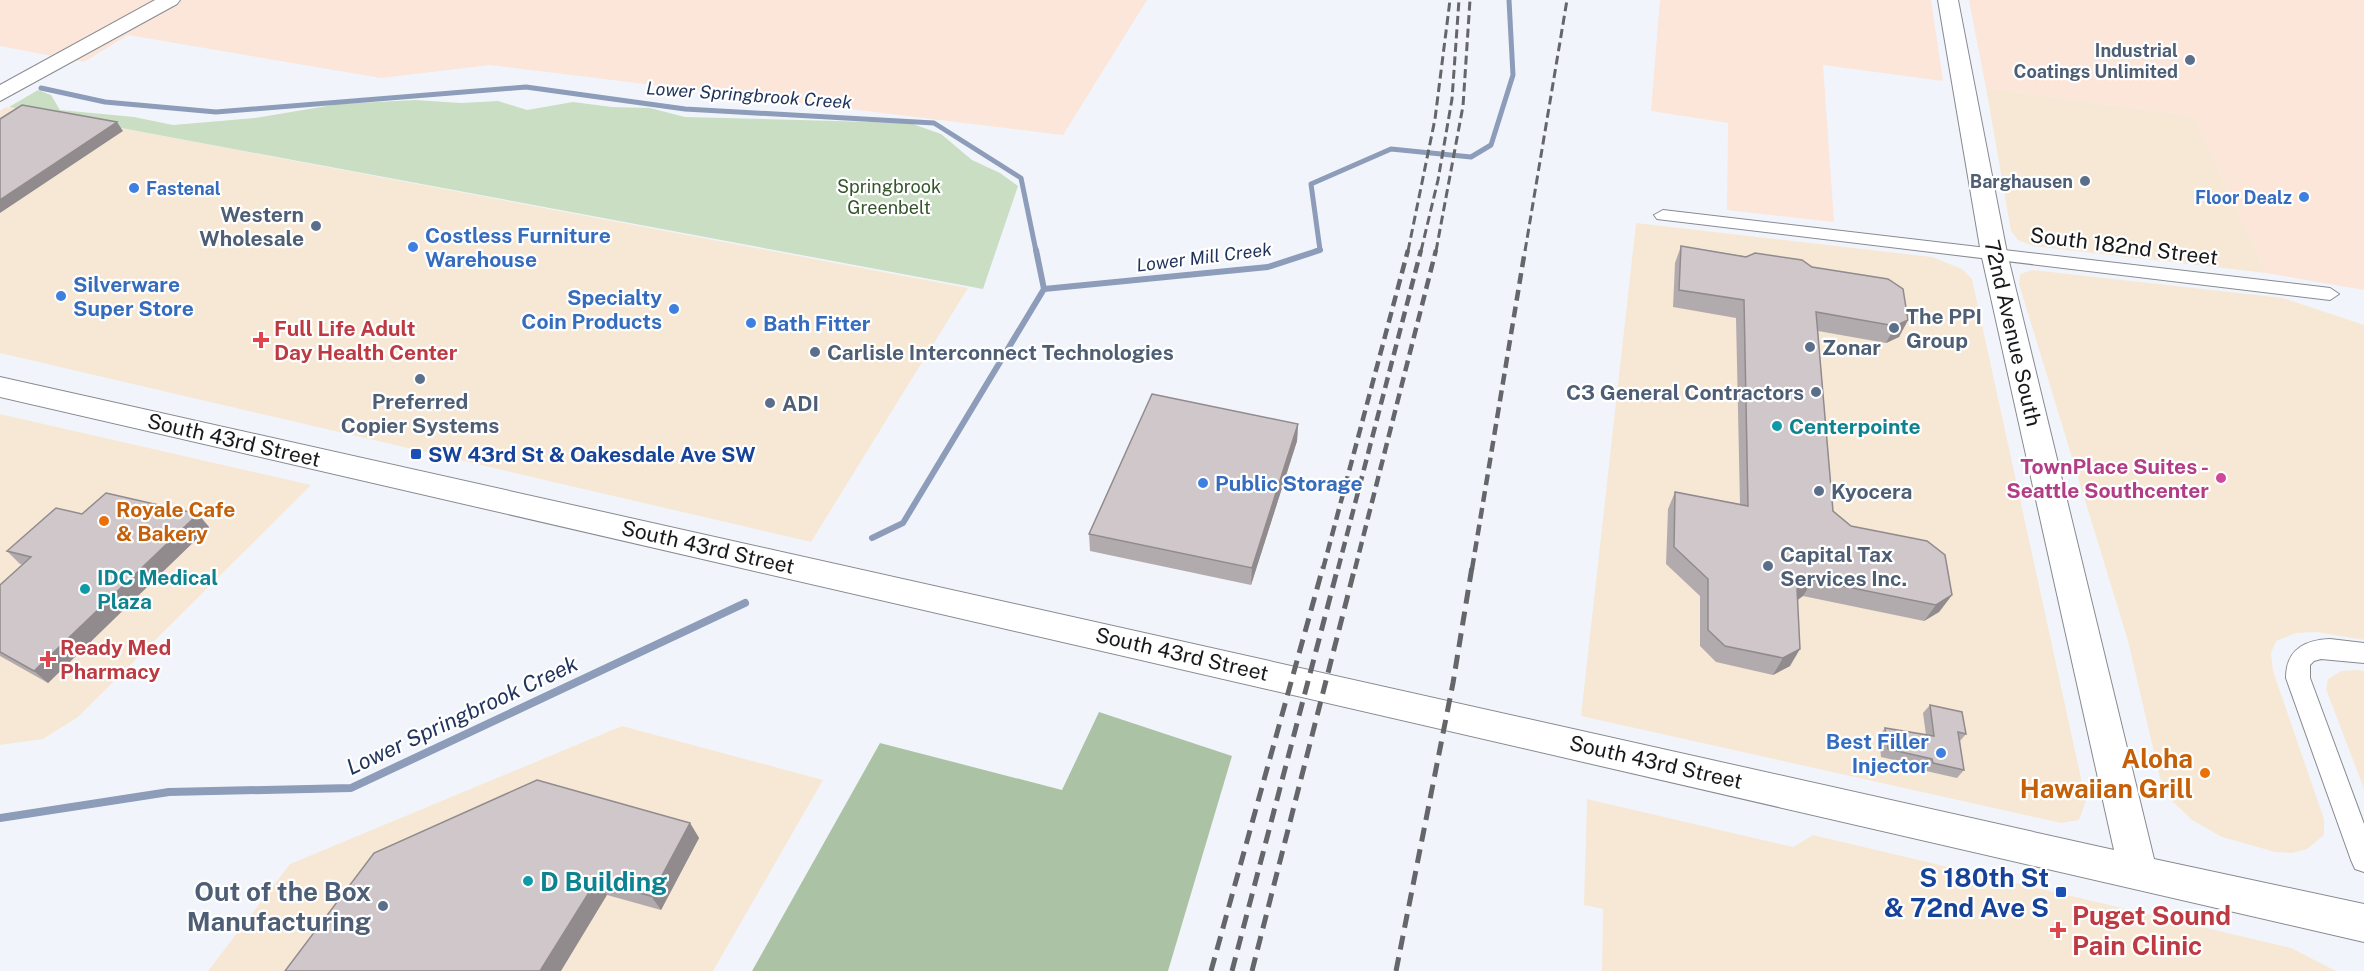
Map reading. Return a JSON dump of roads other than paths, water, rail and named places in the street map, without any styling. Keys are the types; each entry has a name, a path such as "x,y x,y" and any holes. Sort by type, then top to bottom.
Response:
{"main road":[{"path":"0,94 170,0"},
{"name":"72nd Avenue South","path":"1948,0 1994,253 2138,874"},
{"name":"South 43rd Street","path":"0,387 1814,798 2138,874 2364,923"}],"street":[{"name":"South 182nd Street","path":"1662,215 2330,294"},
{"path":"2364,653 2326,649 2305,654 2299,662 2298,678 2364,861"}],"waterway":[{"name":"Lower Mill Creek","path":"1320,250 1311,184 1391,149 1471,157 1491,145 1513,75 1509,0"},
{"name":"Lower Springbrook Creek","path":"41,88 105,102 216,112 526,87 685,109 934,123 1021,178 1036,251"},
{"name":"Lower Springbrook Creek","path":"1036,250 1044,289"},
{"name":"Lower Mill Creek","path":"1044,289 1268,267 1320,250"},
{"name":"Lower Mill Creek","path":"1316,251 1320,250"},
{"name":"Lower Springbrook Creek","path":"872,538 903,523 1044,289"},
{"name":"Lower Springbrook Creek","path":"0,818 169,792 351,788 745,603"}],"railway":[{"path":"1408,251 1435,119 1450,0"},
{"path":"1421,251 1438,180 1452,99 1459,0"},
{"path":"1436,251 1463,106 1470,0"},
{"path":"1525,251 1567,0"},
{"path":"1323,569 1408,250"},
{"path":"1338,569 1421,250"},
{"path":"1355,569 1436,250"},
{"path":"1472,569 1525,250"},
{"path":"1211,971 1323,567"},
{"path":"1232,971 1338,567"},
{"path":"1252,971 1355,567"},
{"path":"1396,971 1453,683 1472,567"}],"place":[{"name":"Industrial Coatings Unlimited","path":"2190,60"},
{"name":"Barghausen","path":"2085,181"},
{"name":"Fastenal","path":"134,188"},
{"name":"Floor Dealz","path":"2304,197"},
{"name":"Western Wholesale","path":"316,226"},
{"name":"Costless Furniture Warehouse","path":"413,247"},
{"name":"Silverware Super Store","path":"61,296"},
{"name":"Specialty Coin Products","path":"674,309"},
{"name":"Bath Fitter","path":"751,323"},
{"name":"The PPI Group","path":"1894,328"},
{"name":"Full Life Adult Day Health Center","path":"261,340"},
{"name":"Zonar","path":"1810,347"},
{"name":"Carlisle Interconnect Technologies","path":"815,352"},
{"name":"Preferred Copier Systems","path":"420,379"},
{"name":"C3 General Contractors","path":"1816,392"},
{"name":"ADI","path":"770,403"},
{"name":"Centerpointe","path":"1777,426"},
{"name":"SW 43rd St & Oakesdale Ave SW","path":"416,454"},
{"name":"TownPlace Suites - Seattle Southcenter","path":"2221,478"},
{"name":"Public Storage","path":"1203,483"},
{"name":"Kyocera","path":"1819,491"},
{"name":"Royale Cafe & Bakery","path":"104,521"},
{"name":"Capital Tax Services Inc.","path":"1768,566"},
{"name":"IDC Medical Plaza","path":"85,589"},
{"name":"Ready Med Pharmacy","path":"48,659"},
{"name":"Best Filler Injector","path":"1941,753"},
{"name":"Aloha Hawaiian Grill","path":"2205,773"},
{"name":"D Building","path":"528,881"},
{"name":"S 180th St & 72nd Ave S","path":"2061,892"},
{"name":"Out of the Box Manufacturing","path":"383,906"},
{"name":"Puget Sound Pain Clinic","path":"2058,930"}],"park label":[{"name":"Springbrook Greenbelt","path":"889,196"}]}
